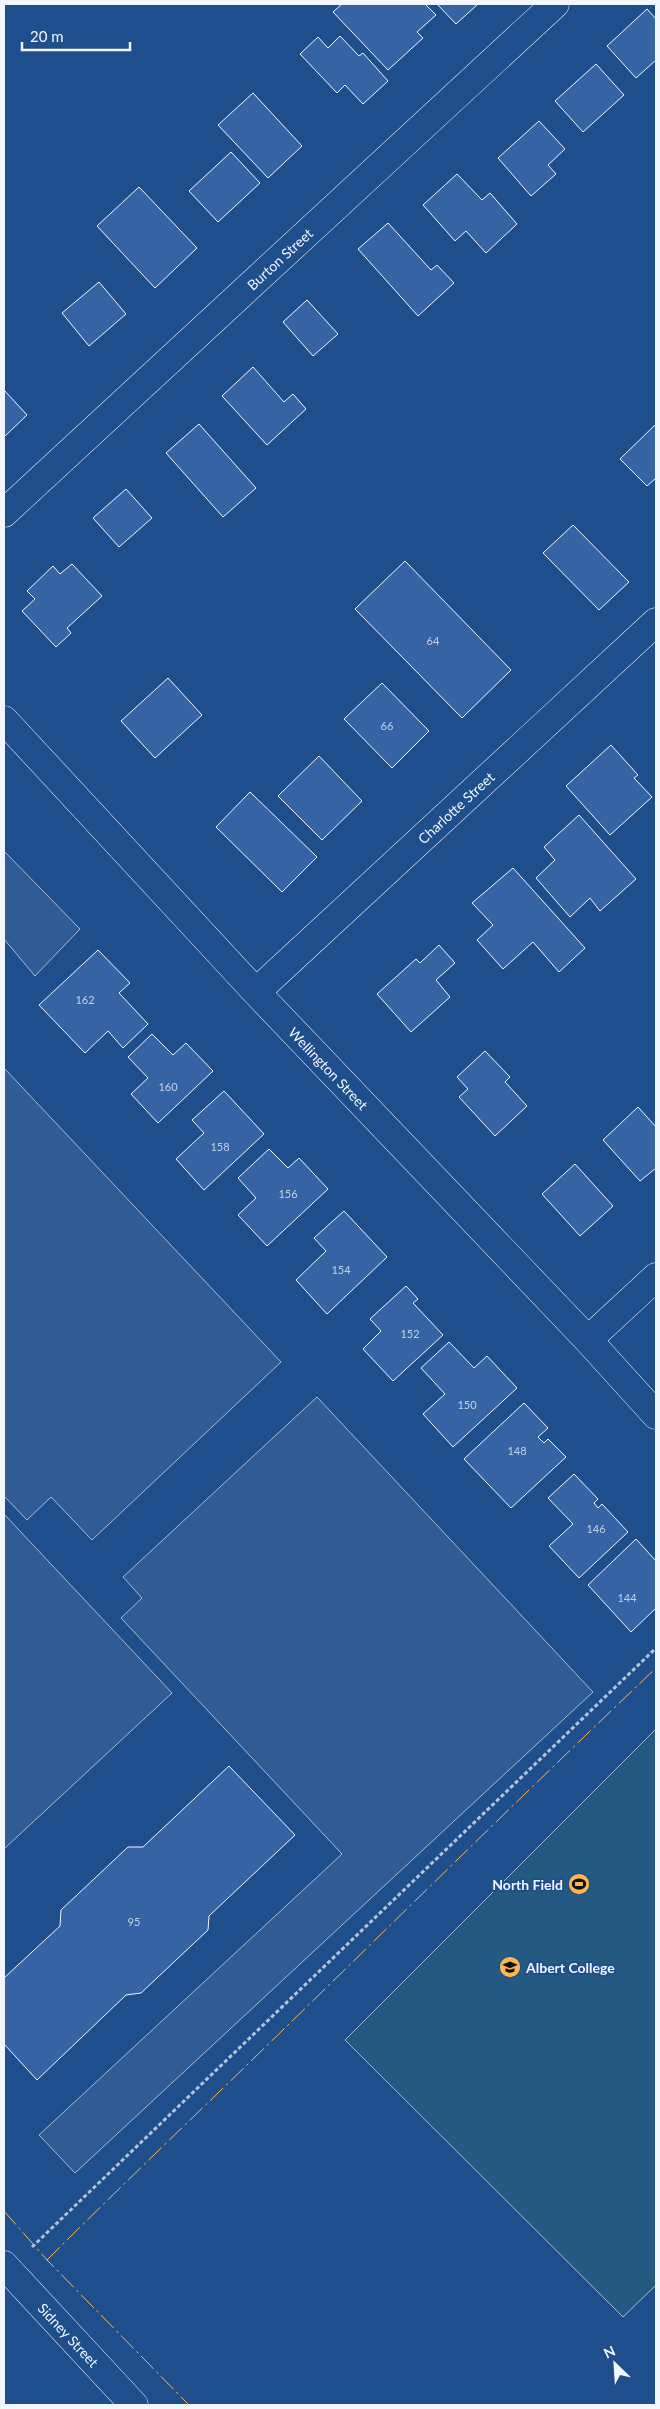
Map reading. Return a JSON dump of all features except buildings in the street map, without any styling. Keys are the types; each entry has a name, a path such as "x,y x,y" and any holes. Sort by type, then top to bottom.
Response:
{"street":[{"name":"Burton Street","path":"4,514 555,4"},
{"name":"Charlotte Street","path":"256,992 656,622"},
{"name":"Wellington Street","path":"4,720 256,992 588,1340 656,1415"},
{"path":"588,1340 656,1277"},
{"name":"Sidney Street","path":"6,2267 134,2405"}],"path":[{"path":"6,2267 656,1648"}],"shaded area":[{"path":"4,851 80,929 35,976 4,939"},
{"path":"4,1068 281,1362 92,1540 51,1497 27,1520 4,1496"},
{"path":"317,1397 593,1692 75,2173 39,2135 342,1854 121,1618 142,1598 123,1577"},
{"path":"4,1514 172,1693 4,1849"},
{"name":"North Field","path":"656,1729 656,2285 623,2317 345,2040"}],"power":[{"path":"47,2260 656,1668"},
{"path":"4,2211 47,2260 189,2405"}],"place":[{"name":"North Field","path":"579,1884"},
{"name":"Albert College","path":"510,1967"}]}
